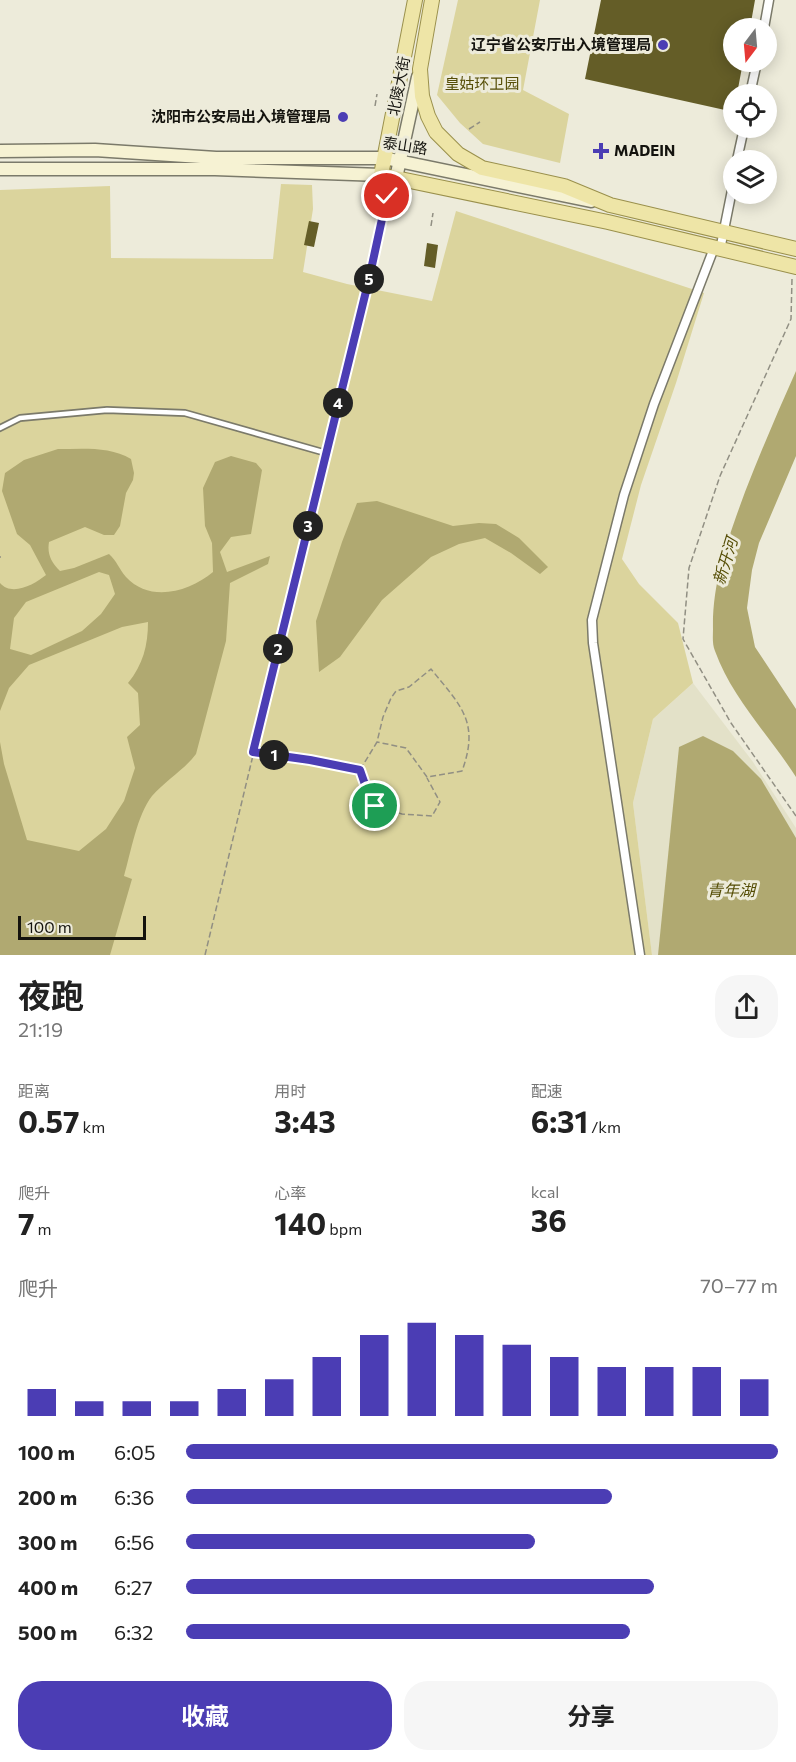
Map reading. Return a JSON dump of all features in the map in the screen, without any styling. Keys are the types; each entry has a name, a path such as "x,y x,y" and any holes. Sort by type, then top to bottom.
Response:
{"main road":[{"name":"北陵大街","path":"381,176 415,0"},
{"name":"北陵大街","path":"396,178 420,69 432,0"},
{"path":"420,69 422,96 428,117 436,132 458,154 482,168 564,186 610,205"},
{"name":"泰山路","path":"0,151 94,150 216,158 384,158 610,205 796,249"},
{"path":"0,169 215,169 381,176 608,222 794,266"}],"street":[{"path":"766,18 769,0"},
{"path":"640,955 592,643 592,620 624,495 654,404 723,233 729,204"}],"lane":[{"path":"0,428 20,418 107,410 185,412 326,453"}],"path":[{"path":"375,106 377,94"},
{"path":"469,129 480,122"},
{"path":"205,955 369,279 387,196"},
{"path":"430,226 433,213"},
{"path":"794,266 791,319 720,476 689,568 682,639 731,723 796,816"},
{"path":"360,770 377,742 383,717 391,698 396,691 409,687 432,669 464,711 470,731 469,751 462,771 426,777 425,775"},
{"path":"360,770 375,806 402,814 432,816 440,802 406,748 377,742"},
{"path":"253,752 360,770"}],"shaded area":[{"name":"青年湖","path":"693,683 753,762 796,828 796,955 652,955 633,803 653,719"}],"green space":[{"name":"皇姑环卫园","path":"458,0 540,0 523,90 569,114 560,163 483,144 460,123 437,95"},
{"path":"281,184 312,185 313,209 303,272 347,284 432,301 456,211 704,293 641,485 622,559 639,584 678,623 693,683 653,719 633,803 652,955 0,955 0,190 110,186 111,258 273,259"}],"water":[{"name":"新开河","path":"796,371 796,456 759,543 752,570 747,608 755,647 796,709 796,777 741,700 722,668 713,646 713,611 718,576 739,509"},
{"path":"58,449 105,450 131,459 133,480 126,493 120,526 114,535 104,535 85,527 49,542 49,554 60,571 109,554 126,577 136,585 158,592 170,592 193,585 213,572 212,543 205,526 203,488 215,462 231,456 256,463 262,470 251,534 231,537 220,552 227,572 270,556 268,564 230,583 226,641 196,754 152,796 142,813 124,876 132,879 110,955 0,955 0,742 4,764 27,840 79,851 106,829 124,801 135,768 127,737 140,725 138,693 128,683 141,662 148,630 148,622 122,627 29,665 9,688 0,711 0,583 11,589 23,588 46,575 30,545 17,534 2,491 5,473 24,460","holes":["99,572 109,575 115,594 101,614 82,631 31,655 10,649 14,618 26,602"]},
{"path":"377,501 453,526 496,524 519,538 548,567 540,574 485,538 459,544 431,557 382,600 340,657 319,672 316,621 342,542 357,503"},
{"name":"青年湖","path":"703,736 733,751 761,779 796,838 796,955 658,955 679,747"}],"building":[{"name":"辽宁省公安厅出入境管理局","path":"601,0 755,0 752,18 723,18 723,72 741,72 739,84 723,84 723,110 585,79"},
{"path":"309,221 319,223 314,247 304,245"},
{"path":"427,243 438,245 435,268 424,266"},
{"path":"358,277 374,281 372,289 356,286"}],"place":[{"name":"辽宁省公安厅出入境管理局","path":"663,45"},
{"name":"沈阳市公安局出入境管理局","path":"343,117"},
{"name":"MADEIN","path":"601,151"}],"route":[{"path":"375,806 360,770 253,752 369,279 387,196"}]}
